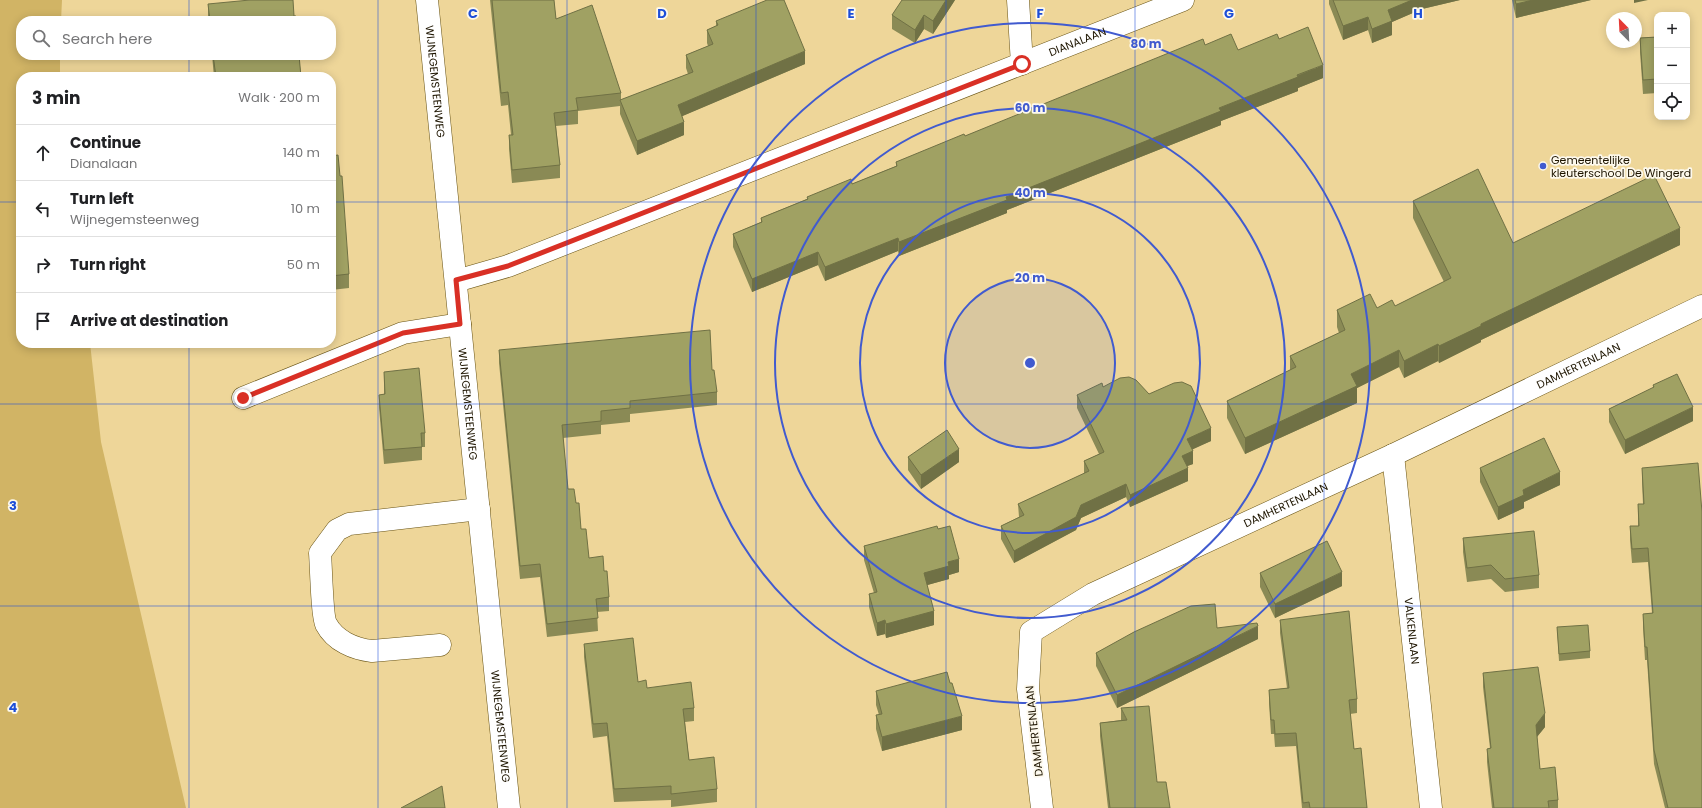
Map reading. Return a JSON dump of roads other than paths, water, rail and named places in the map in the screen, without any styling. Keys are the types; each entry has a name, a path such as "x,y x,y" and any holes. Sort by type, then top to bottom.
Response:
{"street":[{"name":"WIJNEGEMSTEENWEG","path":"428,0 509,808"},
{"path":"1018,0 1022,64"},
{"name":"DIANALAAN","path":"456,280 515,263 1183,0"},
{"name":"DAMHERTENLAAN","path":"1042,808 1028,689 1031,632 1093,594 1393,455 1702,306"},
{"path":"243,398 403,333 460,324"},
{"name":"VALKENLAAN","path":"1393,455 1431,808"},
{"path":"440,645 372,651 361,650 343,641 332,633 325,622 320,553 337,530 349,524 479,509"}],"place":[{"name":"Gemeentelijke kleuterschool De Wingerd","path":"1543,166"}]}
